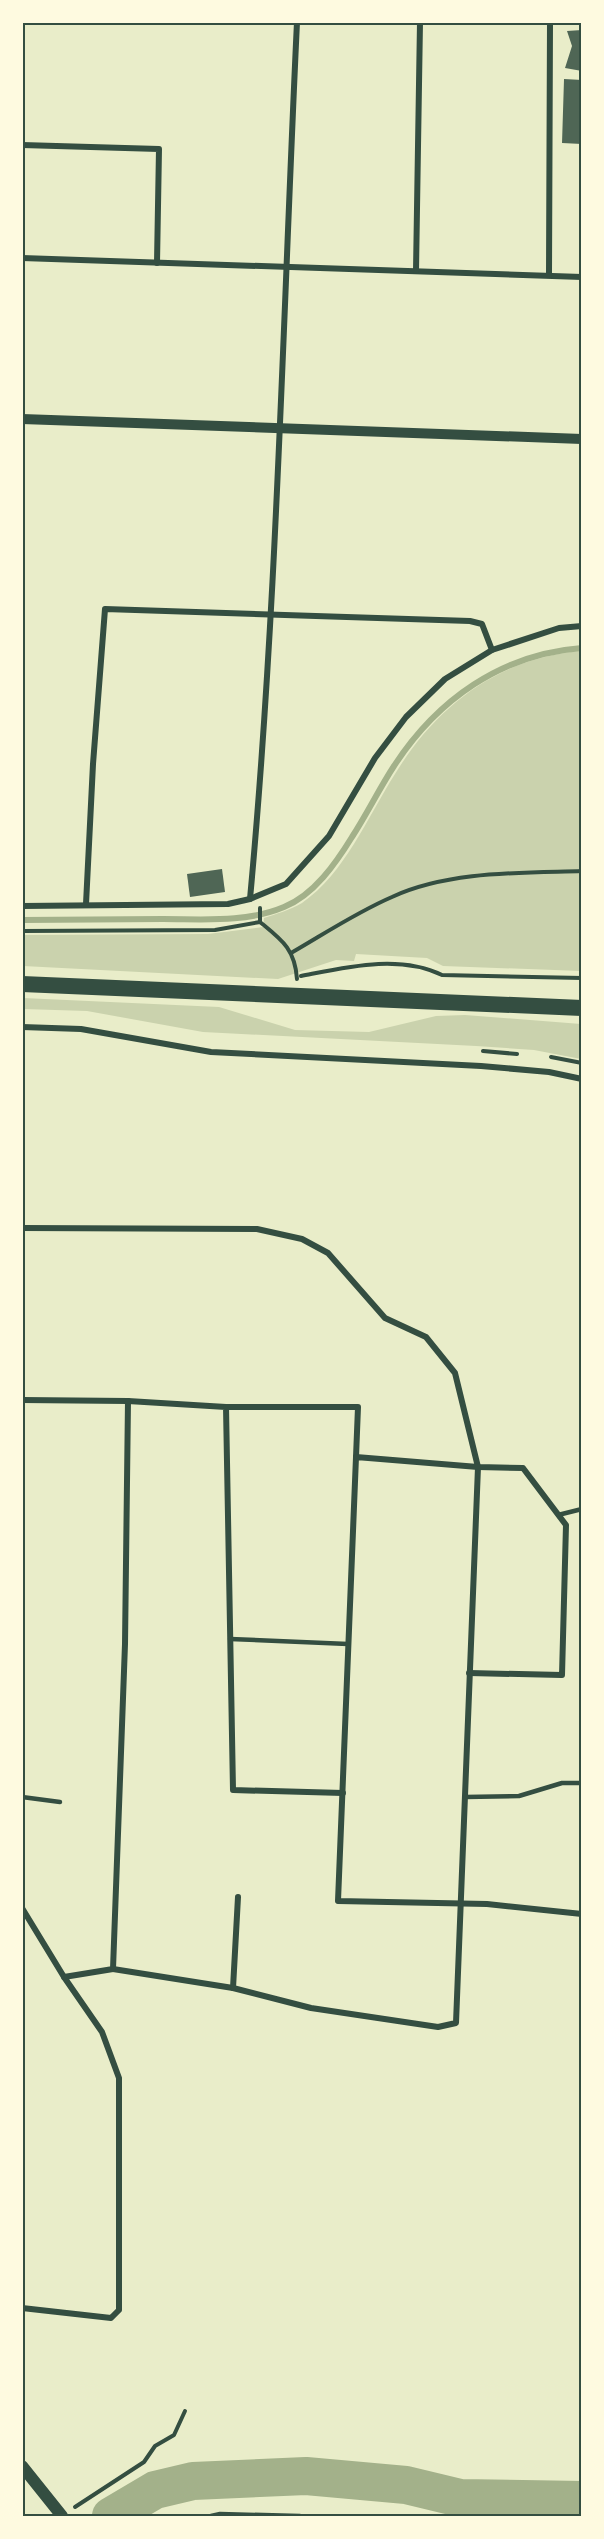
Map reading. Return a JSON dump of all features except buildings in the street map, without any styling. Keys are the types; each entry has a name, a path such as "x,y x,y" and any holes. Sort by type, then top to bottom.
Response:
{"highway":[{"path":"22,984 582,1008"}],"main road":[{"path":"22,2466 62,2517"}],"street":[{"path":"250,899 258,811 279,429 297,22"},
{"path":"416,271 420,22"},
{"path":"549,275 550,22"},
{"path":"22,145 159,149 157,263"},
{"path":"22,258 582,277"},
{"path":"22,419 582,439"},
{"path":"86,904 105,609 470,621 482,624 492,650"},
{"path":"22,906 205,905 250,899 286,884 329,836 375,758 406,717 445,679 492,650 559,628 582,626"},
{"path":"22,1027 81,1029 211,1052 481,1066 549,1072 582,1079"},
{"path":"22,1228 257,1229 311,1243 328,1252 385,1318 426,1337 455,1373 478,1467 456,2023 438,2027 311,2008 233,1988 113,1969 64,1977"},
{"path":"22,1400 128,1401 226,1407 358,1407 339,1901 487,1904 582,1914"},
{"path":"113,1969 125,1644 128,1401"},
{"path":"226,1407 233,1790 343,1793"},
{"path":"356,1457 478,1467 523,1468 566,1525 562,1675 469,1673"},
{"path":"233,1988 237,1897"},
{"path":"22,1908 64,1977 102,2032 118,2078 120,2310 111,2318 22,2308"}],"lane":[{"path":"558,1515 582,1509"},
{"path":"230,1639 348,1644"},
{"path":"465,1797 519,1796 562,1783 582,1783"},
{"path":"22,1797 60,1802"},
{"path":"211,2517 220,2514 300,2517"}],"path":[{"path":"291,953 392,897 434,882 523,872 582,871"},
{"path":"260,906 260,922"},
{"path":"22,931 216,930 260,922 287,944 297,977 295,995"},
{"path":"297,977 362,964 423,966 442,975 582,978"},
{"path":"480,1051 525,1054"},
{"path":"546,1057 582,1063"},
{"path":"75,2507 144,2462 155,2446 174,2434 185,2411"}],"green space":[{"path":"581,651 581,971 443,966 427,958 356,954 354,961 336,960 278,979 23,966 23,935 208,934 263,927 264,918 302,903 331,876 354,844 412,749 451,707 473,689 523,663 551,655"},
{"path":"23,998 219,1007 295,1030 369,1032 436,1016 465,1015 581,1024 581,1059 534,1050 203,1032 87,1011 23,1009"}],"waterway":[{"path":"22,920 240,918 270,912 295,902 305,895 331,867 346,847 394,766 411,742 451,701 474,684 524,660 552,652 582,648"},
{"path":"111,2516 155,2490 193,2481 306,2476 406,2485 460,2498 582,2500"}]}
